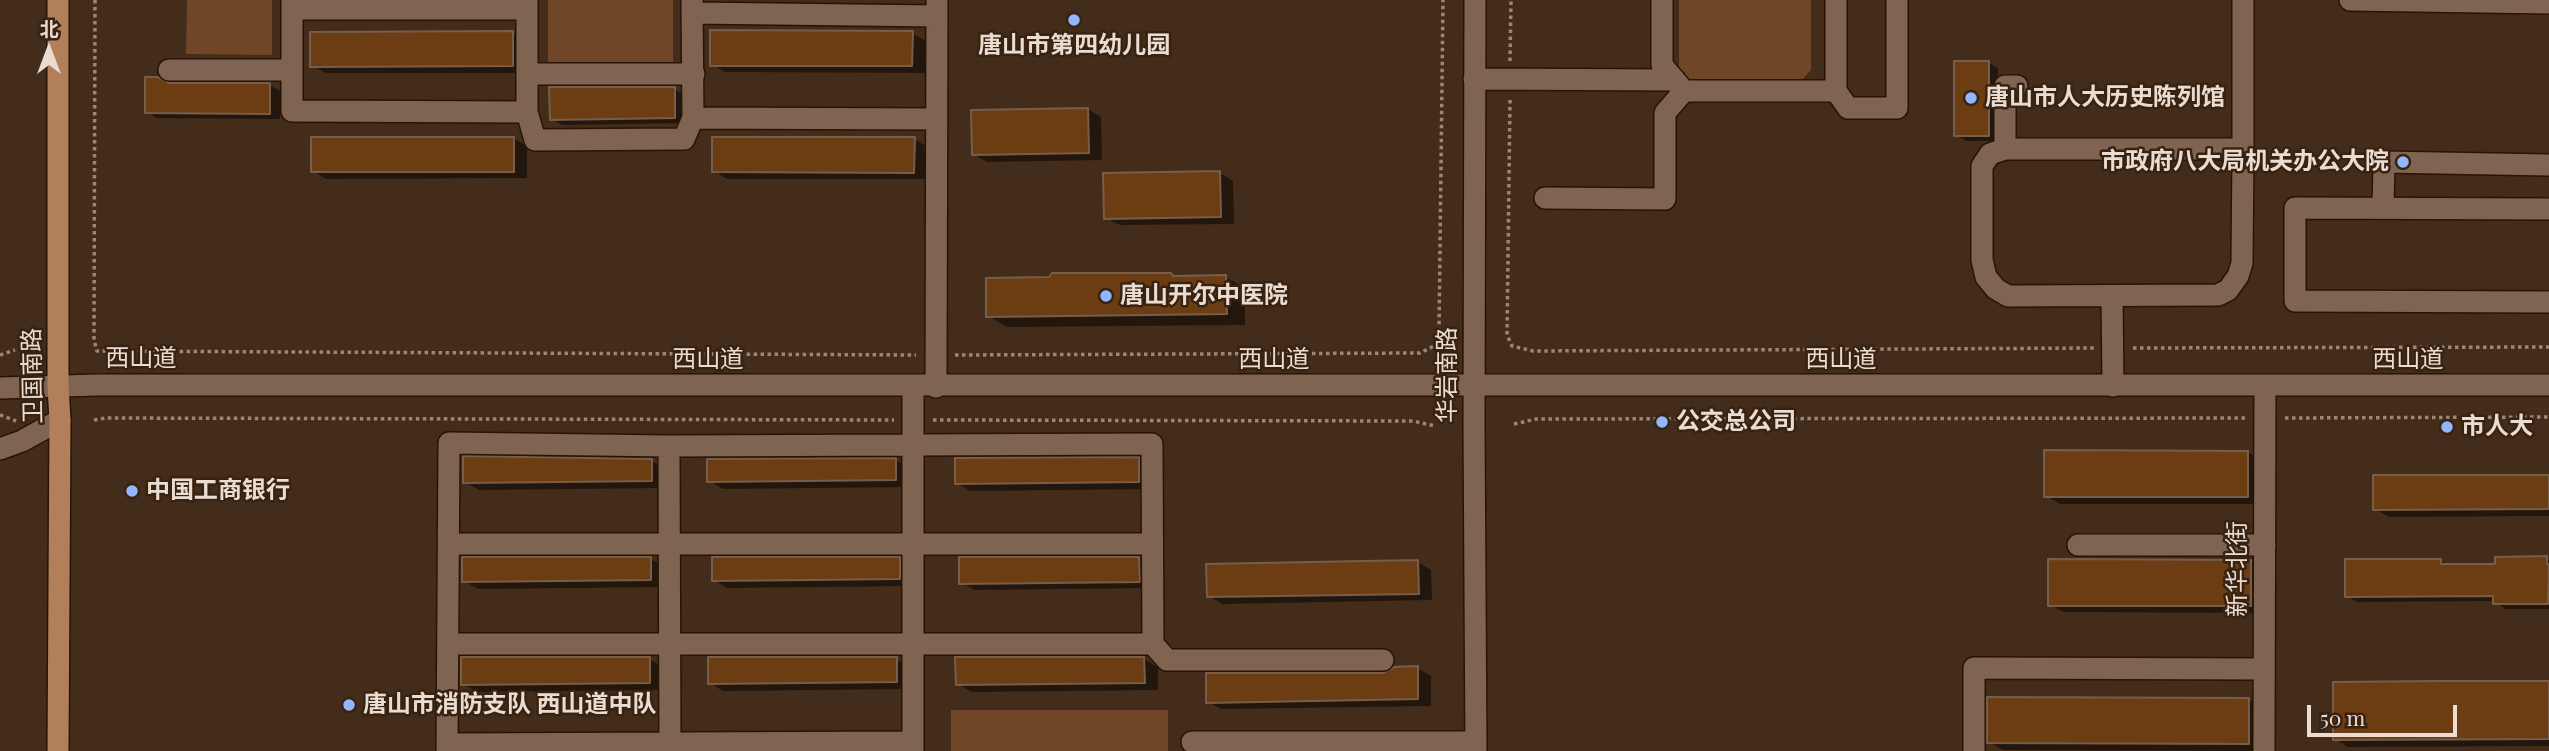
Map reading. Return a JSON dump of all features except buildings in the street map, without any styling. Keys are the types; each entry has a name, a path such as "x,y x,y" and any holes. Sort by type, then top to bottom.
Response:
{"main road":[{"name":"卫国南路","path":"58,0 58,751"}],"street":[{"name":"华岩南路","path":"1475,0 1476,747"},
{"path":"1662,0 1662,65 1680,86"},
{"path":"1836,0 1836,91 1848,108 1897,108 1897,0"},
{"path":"2243,0 2237,86 2243,149 2242,263 2238,276 2228,290 2218,295 2008,296 1996,289 1986,277 1982,260 1982,166 1990,154 2006,149 2243,149"},
{"path":"2350,0 2549,3"},
{"path":"527,112 292,111 292,5 527,4 527,112 535,140 684,139 693,118 693,7 937,8 936,387"},
{"path":"169,70 292,70"},
{"path":"528,74 694,74"},
{"path":"1474,79 1836,91"},
{"path":"1545,198 1665,199 1665,113 1680,86"},
{"path":"2006,149 2005,86 2017,86"},
{"path":"693,118 937,119"},
{"path":"2383,208 2384,162 2549,165"},
{"path":"2549,209 2295,208 2295,301 2549,302"},
{"path":"2112,296 2113,386"},
{"name":"新华北街","path":"2264,751 2265,386"},
{"name":"西山道","path":"0,388 2549,386"},
{"path":"913,387 913,420 913,445 913,747 447,748 449,443 669,446 913,445 1152,444 1153,644 1167,660 1383,660"},
{"path":"0,449 22,441 60,420"},
{"path":"669,446 670,747"},
{"path":"449,544 1152,544"},
{"path":"2078,545 2264,545"},
{"path":"448,644 1153,644"},
{"path":"1974,751 1974,668 2264,669"},
{"path":"1192,742 1329,747 1476,747"}],"path":[{"path":"95,0 94,340 97,351 936,355 1420,353 1436,345 1443,0"},
{"path":"1511,0 1507,335 1512,346 1533,351 2549,347"},
{"path":"0,355 15,350"},
{"path":"0,415 16,421"},
{"path":"1514,424 1535,419 2549,417"},
{"path":"94,420 1413,421 1435,426"}],"shaded area":[{"path":"187,0 272,0 272,55 186,54"},
{"path":"548,0 673,0 673,83 548,82"},
{"path":"1679,0 1811,0 1811,70 1802,80 1687,79 1679,70"},
{"path":"951,710 1168,710 1168,751 951,751"}],"place":[{"name":"唐山市第四幼儿园","path":"1074,20"},
{"name":"唐山市人大历史陈列馆","path":"1971,98"},
{"name":"市政府八大局机关办公大院","path":"2403,162"},
{"name":"唐山开尔中医院","path":"1106,296"},
{"name":"公交总公司","path":"1662,422"},
{"name":"市人大","path":"2447,427"},
{"name":"中国工商银行","path":"132,491"},
{"name":"唐山市消防支队 西山道中队","path":"349,705"}]}
